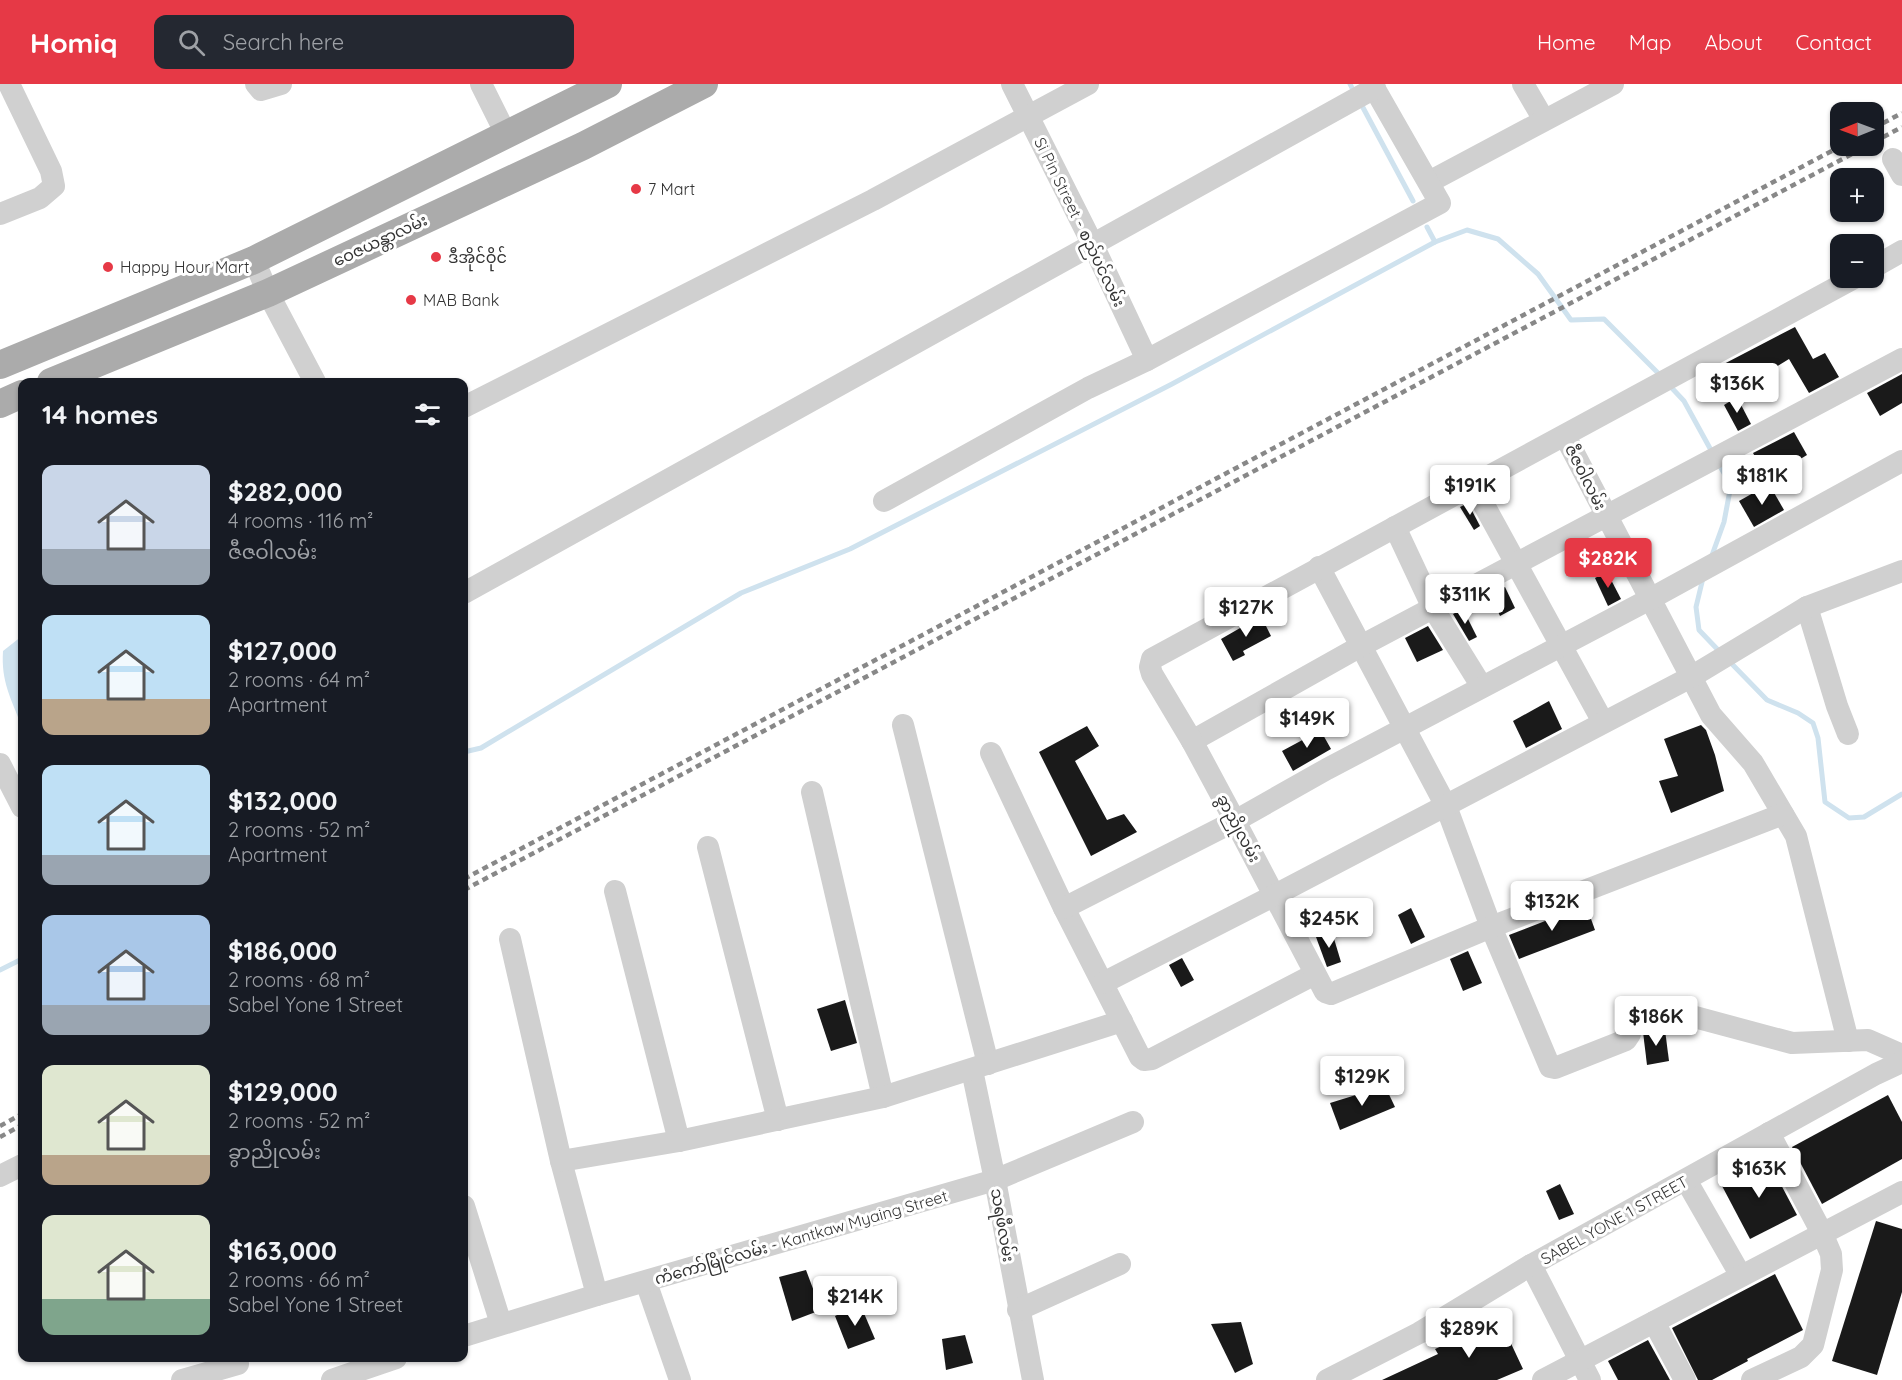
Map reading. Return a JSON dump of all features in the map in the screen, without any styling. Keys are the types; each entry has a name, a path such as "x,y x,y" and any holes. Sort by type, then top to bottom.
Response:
{"main road":[{"path":"0,365 254,260 608,84"},
{"name":"ဝေဇယန္တာလမ်း","path":"61,378 268,292 583,146 704,84"},
{"path":"0,404 18,396"}],"street":[{"path":"0,214 40,198 54,186 51,171 9,84"},
{"path":"256,84 261,90 281,84"},
{"path":"481,84 506,134"},
{"name":"Si Pin Street - စည်ပင်လမ်း","path":"1012,84 1093,245 1147,360"},
{"path":"468,405 873,200 1088,84"},
{"path":"1523,84 1544,120"},
{"path":"1429,182 1613,84"},
{"path":"468,591 1093,245 1374,86 1440,203 1147,360 1088,388 884,501"},
{"path":"1884,261 1902,251"},
{"path":"254,260 313,378"},
{"path":"1836,288 1319,567 1446,806 1491,927 1550,1067 1626,1040 1630,1034 1626,1020 1628,1017 1691,1016 1792,1043 1868,1040 1902,1055"},
{"path":"1192,741 1361,646 1902,359"},
{"name":"ဇီဇဝါလမ်း","path":"1565,436 1711,715 1753,763 1796,836 1848,1041"},
{"path":"1064,908 1235,820 1650,599 1902,461"},
{"path":"1473,485 1603,722"},
{"path":"1395,527 1433,608 1482,687"},
{"name":"ခွာညိုလမ်း","path":"1319,567 1152,659 1150,667 1152,674 1235,820 1324,992 1331,994 1491,927"},
{"path":"1102,983 1275,896 1690,677 1807,607 1902,571"},
{"path":"1807,607 1837,706 1848,734"},
{"name":"သရဖီလမ်း","path":"903,725 980,1067 995,1180 1033,1380"},
{"path":"991,753 1064,908 1140,1057 1144,1060 1152,1059 1315,974"},
{"path":"0,764 18,799"},
{"path":"812,792 884,1097"},
{"path":"1491,927 1783,814"},
{"path":"708,847 778,1120"},
{"path":"615,891 679,1141"},
{"path":"510,939 561,1161 597,1295"},
{"path":"561,1161 679,1141 884,1097 1122,1021"},
{"name":"SABEL YONE 1 STREET","path":"1327,1380 1419,1333 1531,1265 1876,1074 1902,1062"},
{"name":"ကံကော်မြိုင်လမ်း - Kantkaw Myaing Street","path":"468,1335 995,1180 1133,1122"},
{"path":"1752,1380 1801,1357 1813,1345 1832,1270 1831,1254 1822,1233 1769,1133"},
{"path":"0,1176 18,1167"},
{"path":"1686,1180 1741,1276"},
{"path":"1543,1380 1585,1370 1654,1322 1902,1192"},
{"path":"468,1219 501,1324"},
{"path":"1018,1310 1120,1264"},
{"path":"1531,1265 1585,1370"},
{"path":"646,1282 681,1380"},
{"path":"1654,1322 1685,1380"},
{"path":"333,1380 385,1362"},
{"path":"182,1380 239,1367"}],"water":[{"path":"18,639 18,716 8,690 3,651"}],"building":[{"path":"1795,327 1813,359 1825,353 1839,377 1809,393 1789,359 1734,393 1720,366"},
{"path":"1902,374 1902,403 1880,416 1867,393"},
{"path":"1737,397 1751,424 1738,431 1724,405"},
{"path":"1794,432 1807,455 1767,479 1753,453"},
{"path":"1769,484 1784,510 1754,527 1739,501"},
{"path":"1468,503 1480,526 1474,530 1460,507"},
{"path":"1607,572 1621,599 1608,606 1595,578"},
{"path":"1505,587 1515,608 1500,616 1490,594"},
{"path":"1463,609 1477,637 1469,641 1453,614"},
{"path":"1261,616 1271,636 1243,651 1245,655 1233,661 1221,639"},
{"path":"1428,626 1443,650 1417,662 1405,638"},
{"path":"1549,701 1562,729 1526,748 1513,721"},
{"path":"1317,724 1331,749 1293,771 1282,751 1308,737 1304,731"},
{"path":"1701,725 1706,730 1715,755 1724,791 1671,813 1659,781 1678,776 1664,739"},
{"path":"1087,726 1099,746 1075,761 1107,820 1124,814 1137,832 1091,856 1039,752"},
{"path":"1586,905 1595,930 1519,959 1509,935"},
{"path":"1411,908 1425,937 1411,944 1398,915"},
{"path":"1332,932 1341,962 1327,967 1316,937"},
{"path":"1468,951 1482,983 1463,991 1450,959"},
{"path":"1182,958 1194,980 1181,987 1169,965"},
{"path":"845,1000 857,1043 831,1051 817,1009"},
{"path":"1665,1030 1669,1061 1647,1065 1643,1032"},
{"path":"1385,1086 1395,1107 1340,1130 1330,1103"},
{"path":"1888,1095 1902,1122 1902,1159 1822,1204 1792,1147"},
{"path":"1768,1160 1797,1215 1750,1239 1721,1184"},
{"path":"1560,1184 1574,1214 1559,1220 1546,1191"},
{"path":"1876,1221 1902,1229 1902,1292 1877,1375 1832,1361"},
{"path":"806,1270 821,1310 792,1321 779,1277"},
{"path":"1775,1274 1803,1330 1712,1380 1698,1380 1672,1328"},
{"path":"860,1304 875,1339 848,1349 835,1316"},
{"path":"1500,1320 1523,1369 1497,1380 1382,1380 1438,1354 1435,1349"},
{"path":"1241,1322 1253,1364 1235,1373 1211,1324"},
{"path":"965,1335 973,1363 946,1370 942,1339"},
{"path":"1648,1340 1670,1380 1618,1380 1608,1361"}],"waterway":[{"path":"1350,84 1355,94"},
{"path":"1360,102 1413,201"},
{"path":"1427,227 1435,242"},
{"path":"468,751 481,748 741,593 850,549 1172,384 1435,242 1467,230 1498,239 1538,274 1571,320 1604,319 1661,376"},
{"path":"1669,385 1684,401 1712,452"},
{"path":"1711,558 1724,522 1731,485 1718,463"},
{"path":"1703,578 1696,607 1699,630 1720,652"},
{"path":"1729,661 1767,700 1798,713 1813,723 1818,738 1825,802 1849,818 1864,817 1902,794"},
{"path":"0,970 18,961"}],"railway":[{"path":"1884,123 1902,113"},
{"path":"1884,137 1902,127"},
{"path":"468,877 1830,152"},
{"path":"468,888 1848,156"},
{"path":"0,1126 18,1116"},
{"path":"0,1137 18,1127"}],"place":[{"name":"7 Mart","path":"636,189"},
{"name":"ဒီအိုင်ဝိုင်","path":"436,257"},
{"name":"Happy Hour Mart","path":"108,267"},
{"name":"MAB Bank","path":"411,300"}]}
